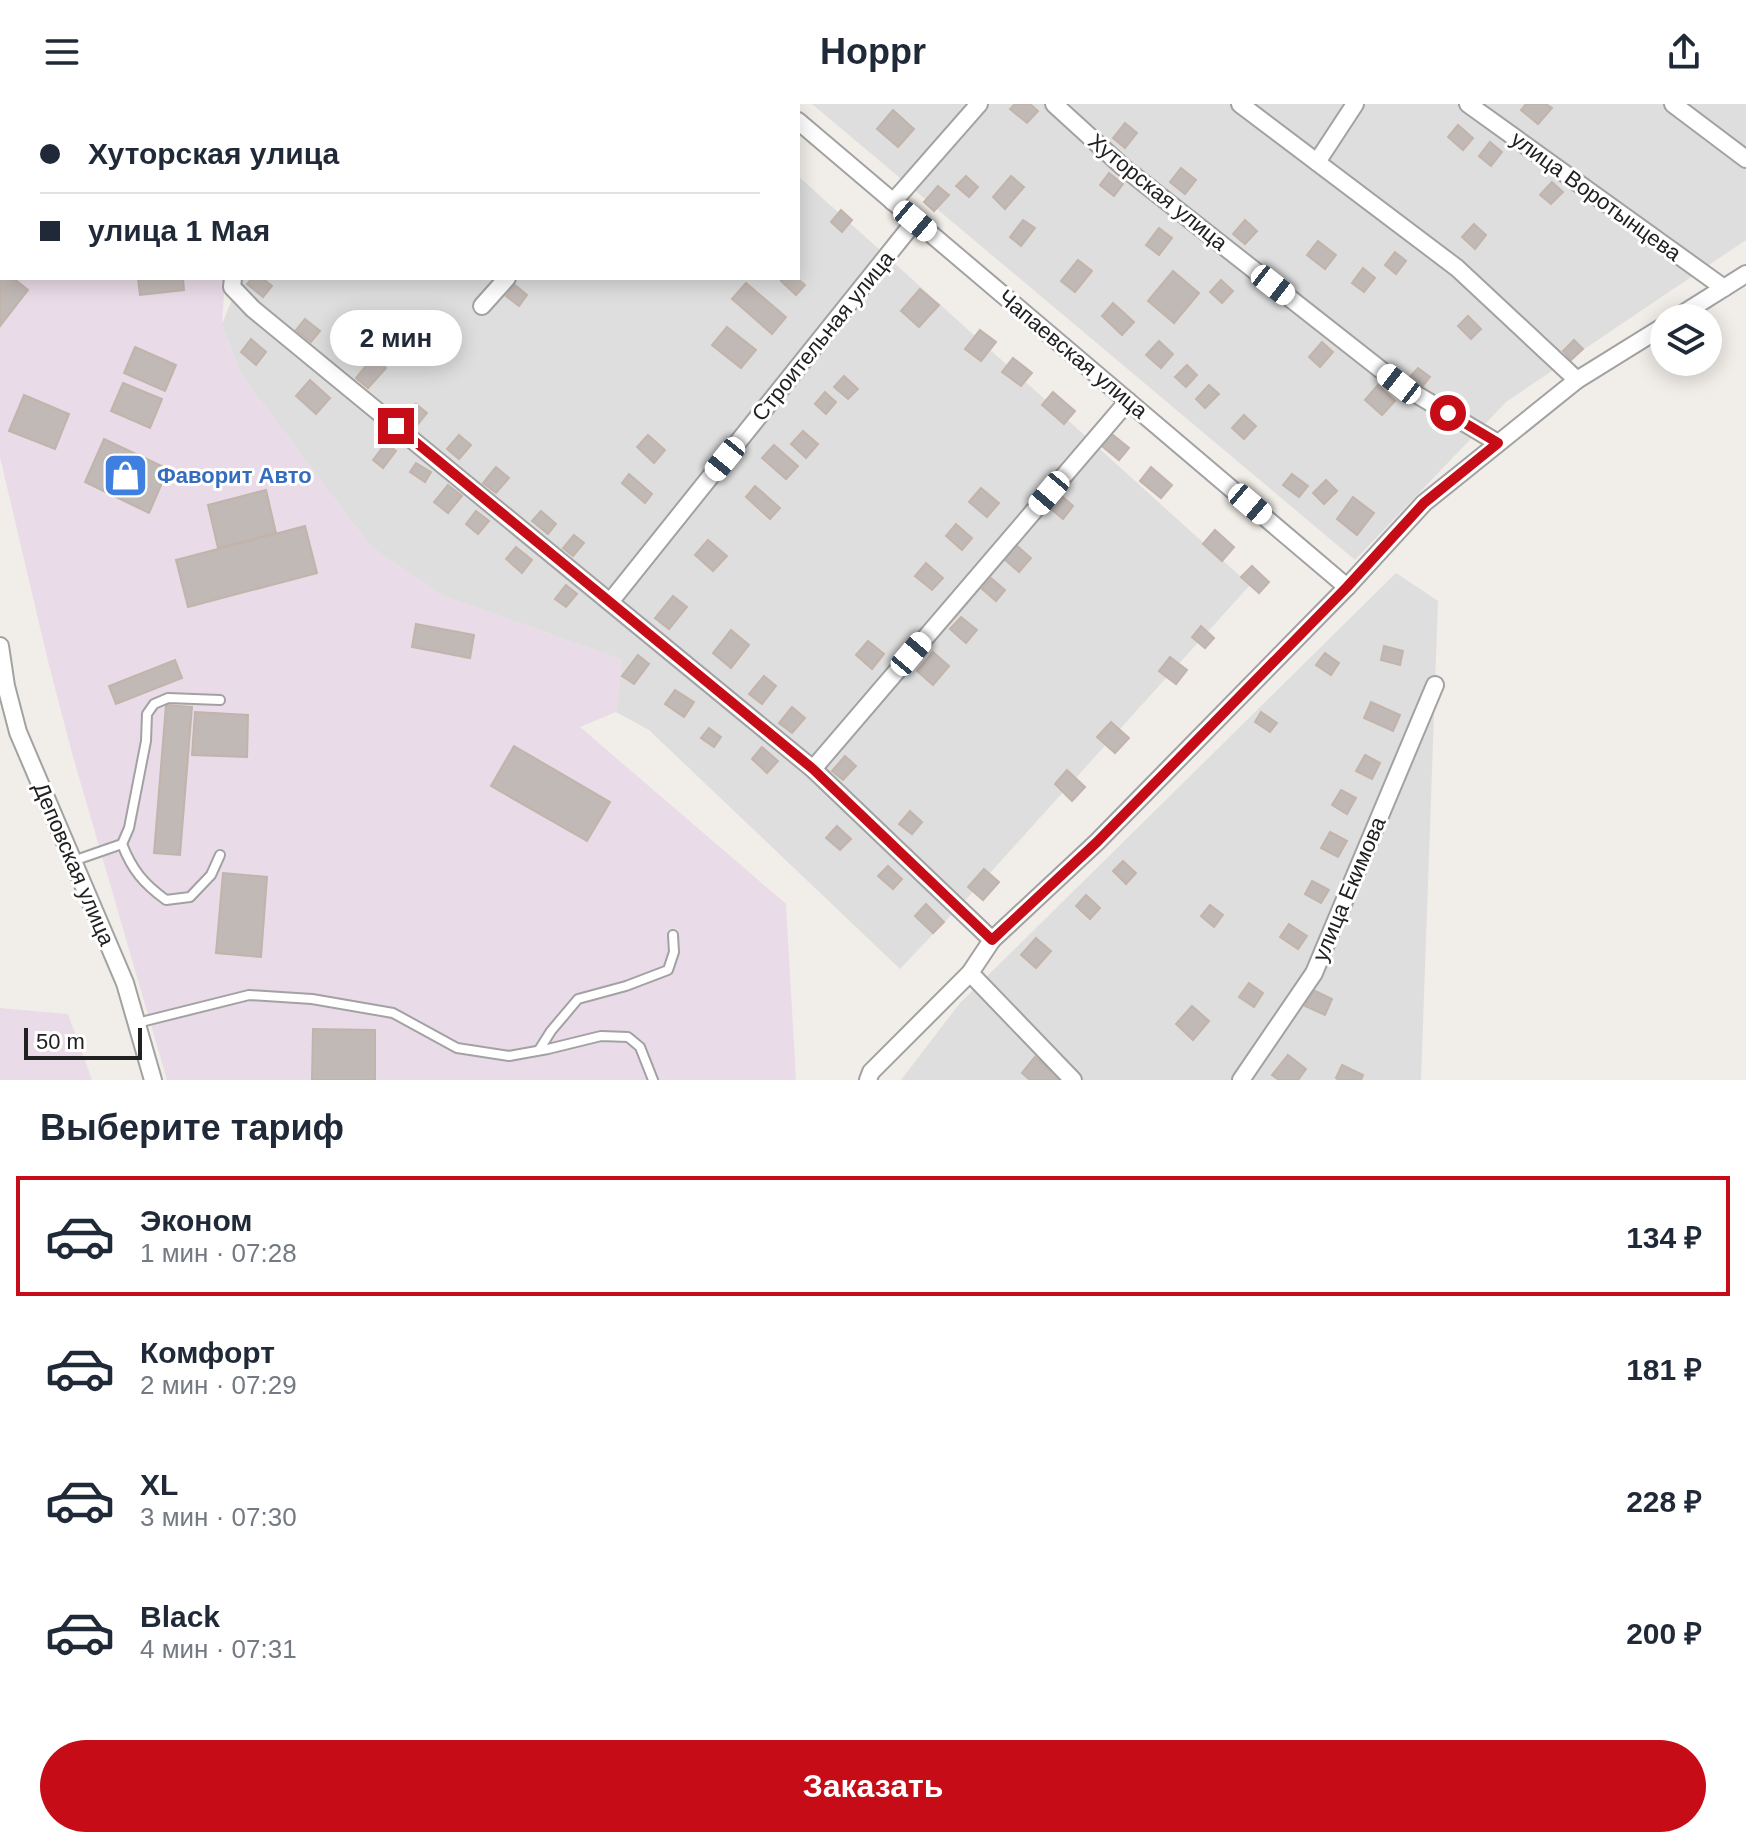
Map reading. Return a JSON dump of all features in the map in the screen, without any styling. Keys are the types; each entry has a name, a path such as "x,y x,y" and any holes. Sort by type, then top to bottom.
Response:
{"street":[{"path":"893,202 979,104"},
{"name":"Хуторская улица","path":"1054,104 1123,167 1399,384 1498,443"},
{"path":"1240,104 1457,268 1577,380"},
{"path":"1317,162 1355,104"},
{"name":"улица Воротынцева","path":"1468,104 1724,288"},
{"path":"1673,104 1746,159"},
{"name":"Чапаевская улица","path":"800,123 1347,587"},
{"name":"Строительная улица","path":"610,602 915,221"},
{"path":"1698,304 1746,274"},
{"path":"233,280 232,287 253,309 813,769 992,940"},
{"path":"482,306 505,280"},
{"path":"868,1080 871,1072 970,973 992,940 1097,842 1347,587 1424,503 1577,380 1650,335"},
{"path":"813,769 1128,401"},
{"name":"Деповская улица","path":"0,646 18,732 125,983 153,1080"},
{"name":"улица Екимова","path":"1241,1080 1314,973 1435,685"},
{"path":"970,973 1073,1080"}],"lane":[{"path":"220,700 168,698 154,704 147,714 146,741 129,828 122,844 129,862 147,886 166,900 190,897 211,875 220,855"},
{"path":"73,861 122,844"},
{"path":"539,1050 578,999 639,982 668,970 674,952 673,935"},
{"path":"136,1024 249,995 312,999 393,1013 457,1048 509,1056 601,1036 628,1037 640,1047 653,1080"}],"shaded area":[{"path":"812,104 1746,104 1746,240 1506,402 1355,560"},
{"path":"800,178 1250,585 900,969 649,730 616,712 622,660 444,596 371,547 240,373 222,324 240,280 800,280"},
{"path":"0,280 225,280 222,324 240,373 371,547 444,596 622,660 616,712 580,727 786,904 796,1080 167,1080 72,753 0,457"},
{"path":"1396,573 1438,601 1421,1080 901,1080 960,1003"},
{"path":"0,1008 68,1014 92,1080 0,1080"}],"building":[{"path":"1015,104 1030,104 1038,111 1027,123 1010,109"},
{"path":"1526,104 1546,104 1552,108 1538,124 1521,110"},
{"path":"893,110 914,129 898,147 877,129"},
{"path":"1125,123 1137,133 1125,148 1113,138"},
{"path":"1458,125 1473,138 1463,150 1448,137"},
{"path":"1490,142 1502,152 1491,166 1479,156"},
{"path":"1181,168 1196,180 1185,194 1170,182"},
{"path":"1109,173 1123,184 1114,196 1100,185"},
{"path":"966,176 978,187 969,197 956,186"},
{"path":"1011,176 1024,187 1005,209 993,197"},
{"path":"1552,182 1563,192 1551,204 1540,195"},
{"path":"938,186 949,195 934,211 924,202"},
{"path":"841,210 852,220 842,232 831,222"},
{"path":"1023,220 1035,228 1021,246 1010,237"},
{"path":"1245,220 1257,231 1245,244 1233,234"},
{"path":"1474,224 1486,235 1475,249 1462,237"},
{"path":"1159,228 1172,238 1159,255 1146,245"},
{"path":"1318,241 1336,255 1325,269 1307,255"},
{"path":"1395,252 1406,261 1396,274 1385,265"},
{"path":"1078,260 1092,271 1075,292 1061,281"},
{"path":"1363,268 1375,278 1364,292 1352,283"},
{"path":"1173,271 1199,293 1174,323 1148,301"},
{"path":"0,280 16,280 28,290 0,326"},
{"path":"138,280 183,280 184,290 140,295"},
{"path":"250,280 264,280 272,286 263,297 247,284"},
{"path":"799,280 805,285 796,295 781,281"},
{"path":"1221,280 1233,291 1222,303 1210,292"},
{"path":"746,283 786,317 772,334 732,299"},
{"path":"515,285 527,295 519,306 506,296"},
{"path":"920,289 939,305 919,327 901,311"},
{"path":"1113,303 1134,322 1122,335 1102,316"},
{"path":"1468,316 1481,329 1471,339 1458,326"},
{"path":"305,319 320,331 311,342 296,330"},
{"path":"727,327 756,350 741,368 712,345"},
{"path":"980,330 996,342 981,361 965,349"},
{"path":"251,339 266,352 256,365 241,352"},
{"path":"1574,340 1583,349 1571,360 1563,351"},
{"path":"1159,341 1173,354 1161,368 1146,355"},
{"path":"1322,342 1333,352 1320,367 1309,357"},
{"path":"135,347 176,365 165,391 124,373"},
{"path":"373,357 386,368 368,388 356,378"},
{"path":"1013,358 1032,373 1021,386 1002,372"},
{"path":"1187,365 1197,375 1186,387 1175,377"},
{"path":"1418,368 1430,377 1421,388 1409,378"},
{"path":"844,376 858,389 848,399 834,387"},
{"path":"310,380 330,398 316,414 296,396"},
{"path":"123,383 162,399 150,428 111,411"},
{"path":"1209,385 1219,394 1205,408 1196,399"},
{"path":"1378,385 1395,401 1382,415 1365,400"},
{"path":"825,392 836,402 826,414 815,404"},
{"path":"1053,392 1075,411 1064,424 1042,405"},
{"path":"24,395 69,414 55,449 9,431"},
{"path":"416,404 427,413 418,424 407,415"},
{"path":"1244,415 1256,426 1244,439 1232,428"},
{"path":"1107,430 1129,448 1119,460 1097,442"},
{"path":"803,431 818,444 806,458 791,444"},
{"path":"459,435 471,445 459,459 447,449"},
{"path":"648,435 665,450 654,463 637,447"},
{"name":"Фаворит Авто","path":"104,439 168,469 149,513 85,482"},
{"path":"386,443 396,451 383,468 373,460"},
{"path":"774,445 798,466 786,479 762,458"},
{"path":"416,463 431,472 425,482 410,472"},
{"path":"496,467 509,478 496,493 483,483"},
{"path":"1151,467 1172,485 1161,498 1140,481"},
{"path":"629,474 652,494 645,503 622,483"},
{"path":"1292,474 1308,486 1299,497 1283,485"},
{"path":"1326,480 1337,491 1324,504 1313,493"},
{"path":"448,485 462,496 448,513 434,502"},
{"path":"755,486 780,508 770,519 746,497"},
{"path":"981,488 999,503 987,517 969,502"},
{"path":"266,490 276,533 218,548 208,505"},
{"path":"1056,491 1073,506 1063,519 1045,504"},
{"path":"1353,497 1374,513 1357,535 1337,519"},
{"path":"476,511 489,521 478,534 466,524"},
{"path":"541,511 556,524 548,534 532,521"},
{"path":"956,524 972,538 962,550 946,536"},
{"path":"305,526 317,573 188,607 176,560"},
{"path":"1215,530 1234,547 1222,561 1203,544"},
{"path":"574,535 584,543 573,556 563,548"},
{"path":"708,540 727,556 713,571 695,555"},
{"path":"1016,545 1031,558 1019,572 1004,559"},
{"path":"516,547 532,560 522,573 506,559"},
{"path":"926,563 943,578 932,590 915,576"},
{"path":"1252,566 1269,582 1259,593 1241,577"},
{"path":"991,578 1005,590 996,601 982,589"},
{"path":"566,585 577,594 566,607 555,599"},
{"path":"673,596 687,607 669,629 655,618"},
{"path":"961,617 977,630 966,643 950,629"},
{"path":"416,624 474,635 470,658 412,647"},
{"path":"1201,626 1214,638 1205,648 1192,637"},
{"path":"731,630 749,645 731,668 713,653"},
{"path":"868,641 884,654 872,669 856,655"},
{"path":"1384,646 1403,651 1400,665 1381,660"},
{"path":"933,652 949,666 933,685 917,671"},
{"path":"1325,653 1339,663 1331,675 1316,665"},
{"path":"638,655 649,664 634,684 622,676"},
{"path":"1170,657 1187,670 1176,684 1159,671"},
{"path":"175,660 182,678 116,704 109,686"},
{"path":"764,676 776,686 762,704 749,694"},
{"path":"675,690 694,702 684,717 665,704"},
{"path":"1371,702 1400,715 1393,731 1364,718"},
{"path":"166,705 192,707 180,855 154,853"},
{"path":"792,707 805,718 792,733 779,723"},
{"path":"195,712 248,715 247,757 192,755"},
{"path":"1261,712 1277,723 1270,732 1255,722"},
{"path":"1111,722 1129,738 1115,753 1097,737"},
{"path":"709,728 721,737 714,747 701,738"},
{"path":"514,746 610,802 587,841 491,786"},
{"path":"762,747 778,761 767,773 752,759"},
{"path":"1365,755 1380,763 1372,779 1356,771"},
{"path":"845,756 856,766 843,780 832,771"},
{"path":"1067,770 1085,787 1072,801 1055,784"},
{"path":"1341,790 1356,798 1347,814 1332,805"},
{"path":"910,811 922,822 912,834 899,824"},
{"path":"837,826 851,839 840,850 826,838"},
{"path":"1330,832 1347,841 1338,857 1321,848"},
{"path":"1123,861 1136,873 1126,884 1113,871"},
{"path":"888,866 902,879 893,889 878,876"},
{"path":"984,869 999,882 983,900 968,887"},
{"path":"223,873 267,877 261,957 216,953"},
{"path":"1312,881 1329,890 1321,903 1305,894"},
{"path":"1086,895 1100,908 1090,919 1076,906"},
{"path":"926,904 944,922 933,933 915,916"},
{"path":"1210,905 1223,915 1214,927 1201,916"},
{"path":"1289,924 1307,936 1298,949 1280,937"},
{"path":"1036,938 1051,951 1036,968 1021,955"},
{"path":"1249,983 1263,993 1254,1007 1239,997"},
{"path":"1313,990 1332,999 1325,1015 1305,1006"},
{"path":"1192,1006 1209,1021 1193,1040 1176,1024"},
{"path":"313,1029 375,1030 375,1080 312,1080"},
{"path":"1288,1055 1306,1069 1298,1080 1279,1080 1272,1075"},
{"path":"1035,1057 1062,1080 1030,1080 1022,1073"},
{"path":"1342,1065 1363,1075 1361,1080 1336,1078"}],"place":[{"name":"Фаворит Авто","path":"126,475"}],"route":[{"path":"396,426 813,769 992,940 1097,842 1347,587 1424,503 1498,443 1448,413"}]}
